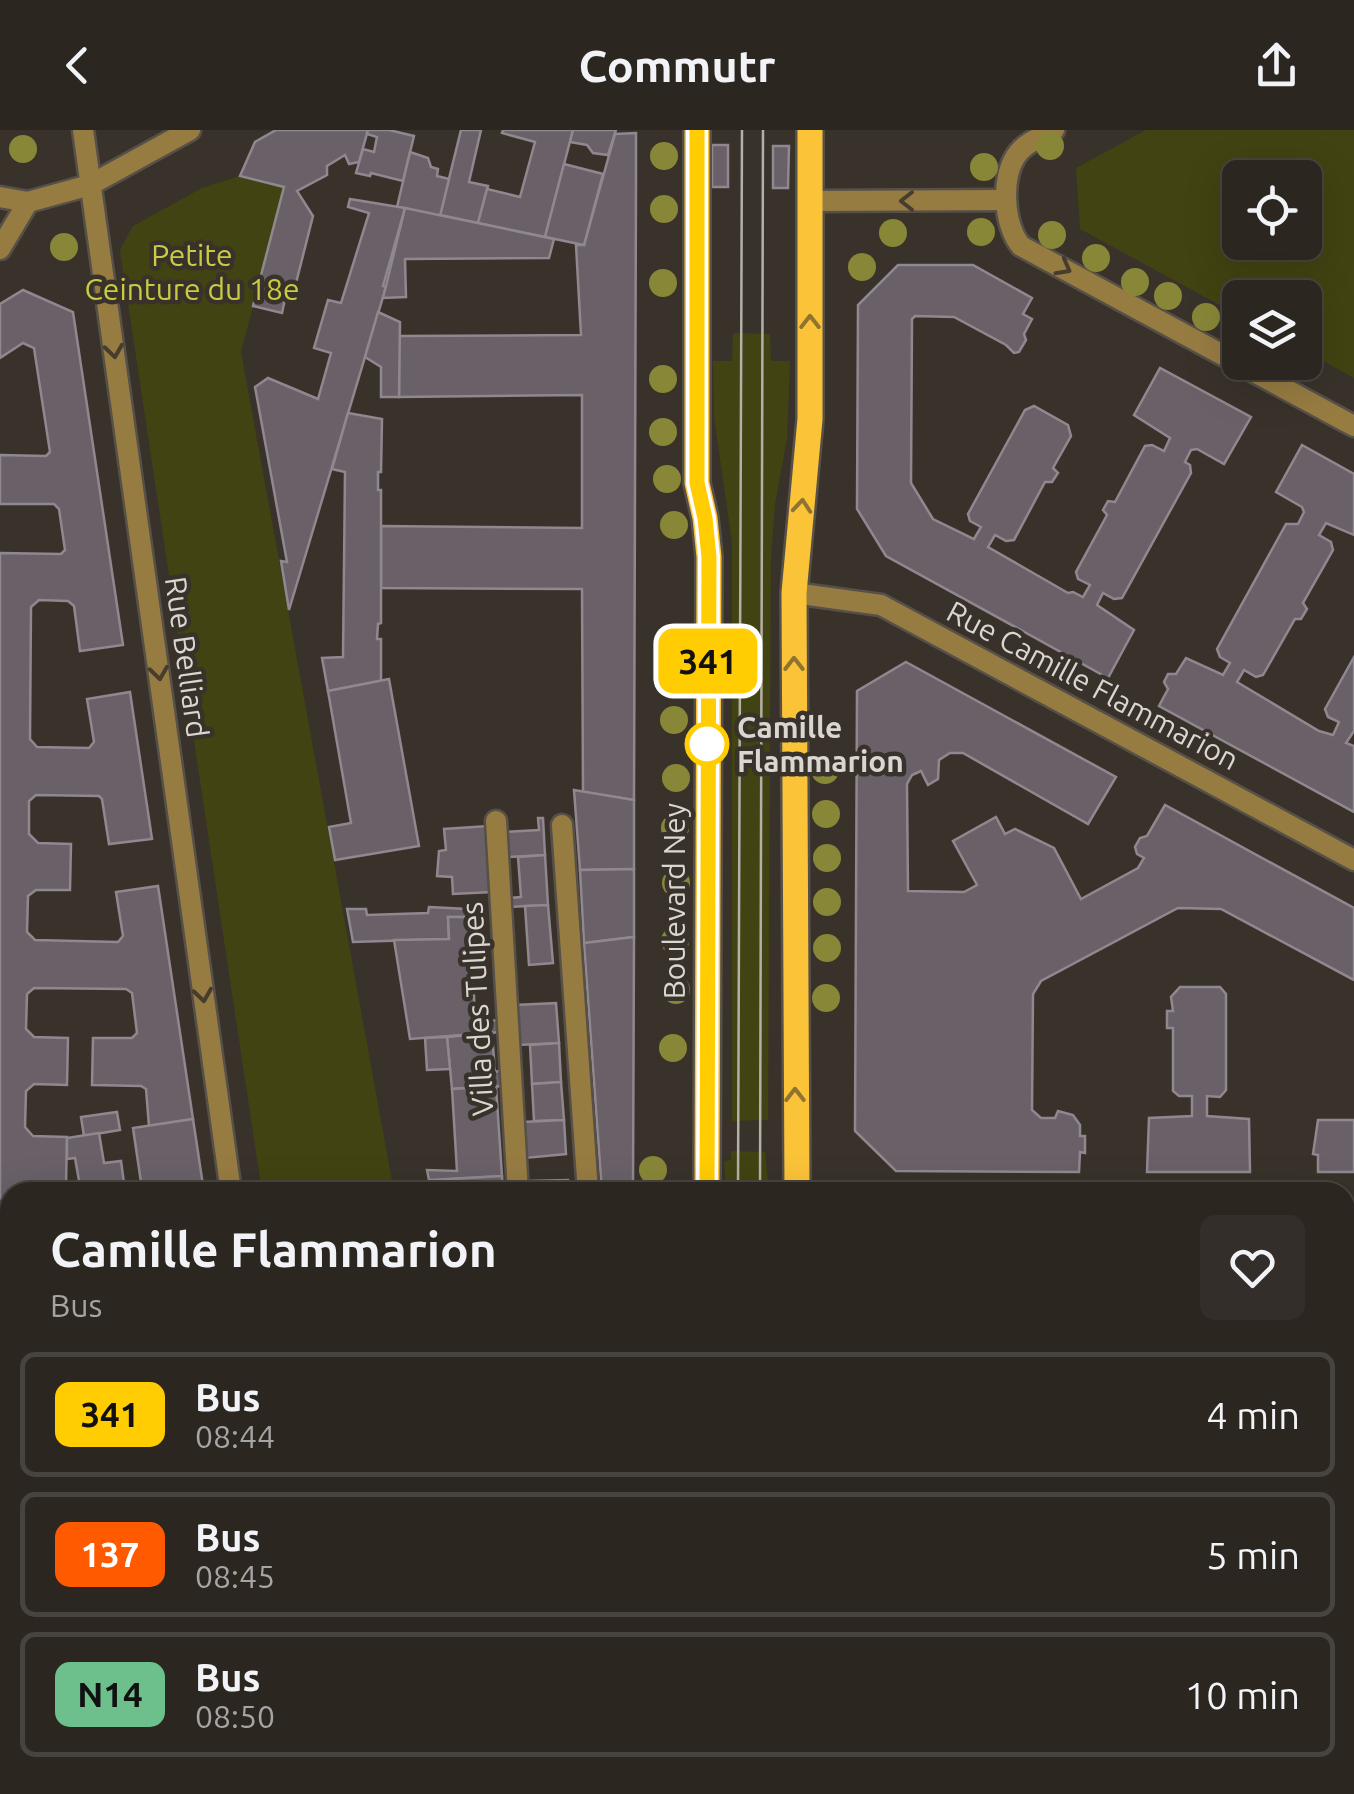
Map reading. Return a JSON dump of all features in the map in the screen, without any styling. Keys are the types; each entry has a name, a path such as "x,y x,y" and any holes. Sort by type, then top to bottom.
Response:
{"main road":[{"name":"Boulevard Ney","path":"697,130 697,483 709,557 708,1182"},
{"path":"797,1182 794,593 810,420 810,130"}],"street":[{"name":"Rue Belliard","path":"82,130 230,1182"},
{"path":"0,197 28,202 90,185 190,130"},
{"path":"1054,130 1018,152 1005,200 1014,237 1021,246 1354,426"},
{"path":"810,201 1005,200"},
{"path":"0,249 28,202"},
{"name":"Rue Camille Flammarion","path":"794,593 881,605 1354,860"},
{"name":"Villa des Tulipes","path":"496,822 517,1182"},
{"path":"562,825 587,1182"}],"green space":[{"path":"1146,130 1354,130 1354,378 1322,360 1322,280 1222,280 1222,306 1080,229 1076,168"},
{"name":"Petite Ceinture du 18e","path":"240,176 284,187 241,352 392,1182 260,1182 120,250 133,226 202,188"},
{"path":"733,333 770,334 771,361 790,361 787,439 775,504 771,557 768,1120 732,1121 732,542 714,417 713,361 732,361"},
{"path":"731,1151 765,1152 768,1182 725,1182 724,1161 731,1160"}],"building":[{"path":"276,130 368,130 359,162 349,164 345,155 327,166 327,175 297,191 313,216 295,287 288,285 282,313 253,306 284,187 240,176 255,142"},
{"path":"368,130 414,136 403,181 356,173 363,149 374,152 377,137 367,134"},
{"path":"461,130 481,130 469,182 488,186 478,223 440,215"},
{"path":"573,130 545,237 478,223 487,189 520,197 535,142 502,133"},
{"path":"573,130 616,130 608,155 570,142"},
{"path":"636,133 634,800 583,792 582,589 381,588 381,526 582,528 582,395 399,397 399,336 581,335 576,245 584,245 615,134"},
{"path":"712,145 728,145 728,187 712,187"},
{"path":"773,146 789,146 788,188 773,188"},
{"path":"410,152 428,158 431,167 438,169 437,176 449,179 440,216 397,207"},
{"path":"564,164 603,174 584,245 545,237"},
{"path":"350,199 405,208 383,286 386,287 289,610 281,561 287,562 255,387 268,378 318,399 331,353 314,348 328,300 341,303 369,213 348,207"},
{"path":"405,208 554,239 549,258 405,259 406,297 383,298"},
{"path":"898,265 973,265 1032,298 1023,314 1032,319 1024,334 1026,340 1014,353 954,317 912,319 911,483 933,519 974,539 981,527 970,521 968,514 1025,410 1034,406 1068,425 1071,436 1053,468 1058,473 1052,482 1045,482 1014,540 1006,541 995,535 988,547 1068,593 1083,597 1090,585 1078,579 1076,572 1107,515 1103,510 1108,501 1115,502 1145,446 1164,451 1170,438 1134,415 1160,368 1251,417 1224,464 1197,449 1191,450 1185,462 1191,473 1122,598 1114,599 1103,593 1097,605 1134,630 1108,678 886,556 857,509 858,305"},
{"path":"23,290 73,312 123,645 80,651 74,606 68,601 39,600 31,607 30,739 37,747 89,748 94,742 87,699 130,692 152,839 109,844 99,796 36,795 29,801 29,834 38,843 71,844 70,890 36,890 28,896 27,932 35,940 118,942 123,936 116,892 158,886 193,1119 149,1126 146,1089 92,1085 93,1038 132,1038 137,1033 132,993 126,989 34,988 27,994 26,1029 34,1037 68,1038 67,1085 34,1084 26,1091 25,1127 33,1136 67,1137 66,1182 0,1182 0,553 61,554 65,550 59,509 54,504 0,504 0,455 46,456 50,452 34,348 23,343 0,358 0,304"},
{"path":"378,312 400,322 399,397 381,397 381,367 365,357"},
{"path":"348,413 382,419 378,472 381,623 377,639 381,639 381,681 328,691 322,658 343,657 345,472 332,469"},
{"path":"1302,445 1354,474 1354,535 1326,523 1319,535 1331,542 1333,550 1303,603 1307,609 1301,619 1295,619 1263,675 1256,677 1244,670 1237,682 1319,731 1333,735 1339,722 1328,717 1325,709 1354,657 1354,731 1346,743 1354,746 1354,812 1159,706 1168,689 1164,682 1168,674 1176,674 1186,658 1223,675 1230,663 1220,657 1217,649 1286,524 1298,524 1304,512 1276,492"},
{"path":"906,662 1116,777 1088,824 963,753 950,753 939,760 938,779 928,785 921,771 912,775 907,784 908,891 964,892 977,885 953,841 996,817 1005,834 1015,829 1054,848 1081,899 1138,868 1144,858 1135,847 1140,838 1147,836 1165,805 1354,908 1354,980 1221,909 1178,908 1041,981 1033,994 1032,1110 1041,1118 1055,1118 1058,1111 1073,1115 1080,1125 1080,1136 1085,1136 1079,1172 896,1171 855,1131 857,691"},
{"path":"389,679 419,846 335,860 329,827 351,823 328,691"},
{"path":"574,790 634,800 634,869 580,870"},
{"path":"538,818 543,818 545,855 506,857 504,832 539,830"},
{"path":"488,826 492,892 453,894 452,877 437,876 439,851 446,850 444,829"},
{"path":"545,855 548,905 509,907 509,898 521,897 518,857"},
{"path":"634,869 634,937 584,943 580,870"},
{"path":"548,905 553,963 529,965 525,906"},
{"path":"429,907 467,909 468,917 448,917 449,939 353,942 347,909 366,909 367,915 428,913"},
{"path":"448,917 471,917 475,1022 500,1020 501,1032 410,1039 394,940 449,939"},
{"path":"634,937 633,1182 601,1182 584,943"},
{"path":"1180,987 1220,987 1226,994 1226,1090 1220,1097 1207,1096 1207,1116 1249,1119 1250,1172 1147,1172 1149,1118 1192,1116 1192,1096 1179,1096 1173,1091 1173,1028 1167,1028 1167,1011 1173,1011 1171,997"},
{"path":"556,1003 559,1043 518,1045 515,1005"},
{"path":"492,1033 495,1072 503,1070 504,1086 452,1089 447,1037"},
{"path":"447,1037 450,1069 427,1070 425,1038"},
{"path":"559,1043 561,1082 532,1084 530,1045"},
{"path":"561,1082 564,1120 534,1121 532,1084"},
{"path":"496,1086 502,1176 429,1180 427,1170 457,1171 452,1089"},
{"path":"117,1112 120,1130 84,1136 81,1117"},
{"path":"193,1119 202,1182 141,1182 133,1128"},
{"path":"564,1120 566,1154 525,1158 523,1122"},
{"path":"1318,1120 1354,1120 1354,1172 1318,1172 1318,1155 1313,1154"},
{"path":"99,1133 104,1163 121,1161 124,1182 79,1182 75,1158 67,1159 67,1138"},
{"path":"502,1176 502,1182 452,1182 452,1179"},
{"path":"568,1180 568,1182 526,1182"}],"tram line":[{"path":"738,1182 742,130"},
{"path":"760,1182 763,130"}],"bus line":[{"name":"341","path":"697,130 697,483 709,557 707,1182"}],"place":[{"name":"Camille Flammarion","path":"707,744"}]}
